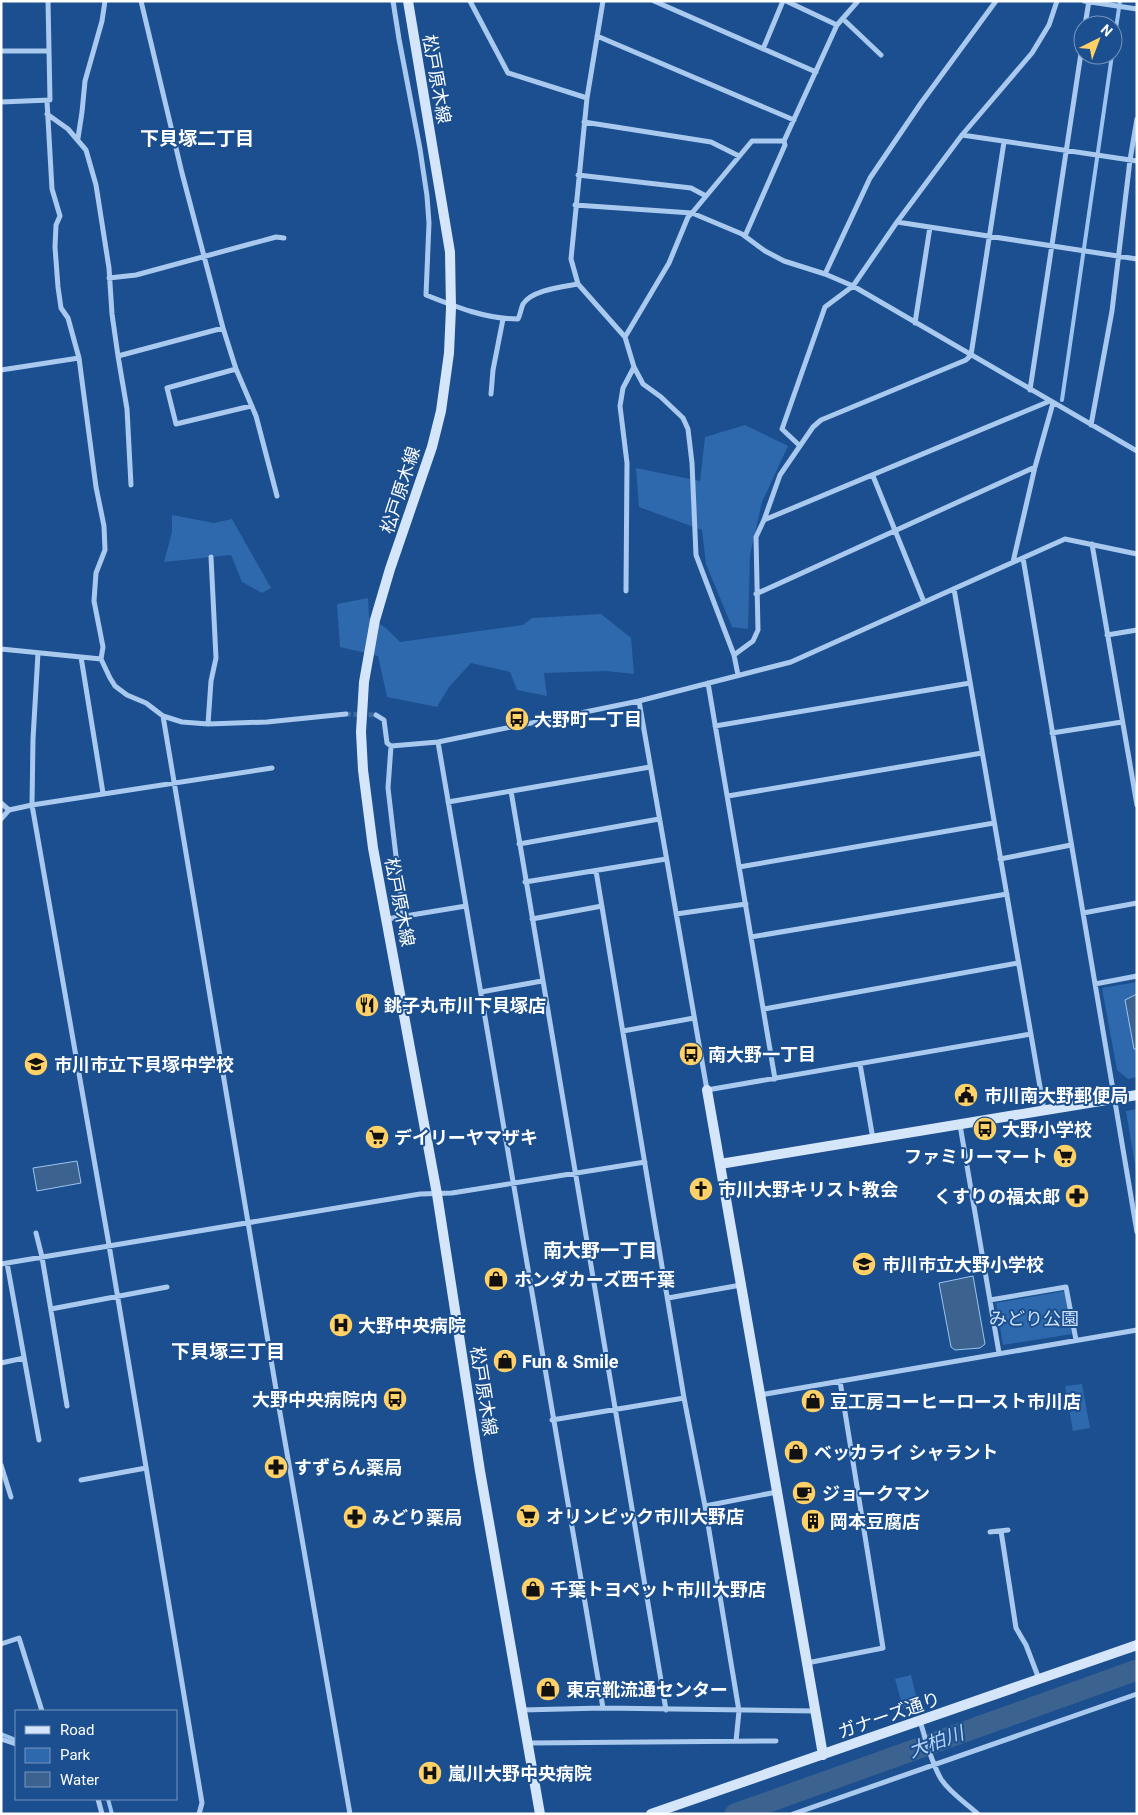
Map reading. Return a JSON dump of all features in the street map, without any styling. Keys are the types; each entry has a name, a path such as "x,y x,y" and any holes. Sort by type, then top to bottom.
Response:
{"main road":[{"name":"松戸原木線","path":"408,1 450,252 450,353 441,411 420,484 390,569 375,620 364,682 360,732 373,848 437,1194 480,1471 540,1814"},
{"path":"707,1090 823,1755"},
{"path":"720,1164 1137,1095"},
{"name":"ガナーズ通り","path":"651,1814 1137,1645"}],"street":[{"path":"1,102 50,100 48,1"},
{"path":"78,138 85,81 102,21 105,1"},
{"path":"141,1 223,328 264,444 277,496"},
{"path":"394,1 427,196 429,224 426,295 467,311 504,320 518,320 522,305 529,297 578,284"},
{"path":"470,1 508,73 587,98"},
{"path":"603,1 587,98 570,259 578,284 625,337 634,367 643,384 661,397 682,418 688,429 692,463 696,555 734,655 738,675"},
{"path":"654,1 816,72"},
{"path":"763,49 784,1 838,25"},
{"path":"745,236 785,145 784,141 838,25 858,1"},
{"path":"825,274 870,178 921,103 996,1"},
{"path":"800,446 782,429 826,307 853,286 897,222 962,135 1032,53 1048,25 1057,1"},
{"path":"1086,15 1087,2 1137,9"},
{"path":"843,19 881,55"},
{"path":"597,36 794,120"},
{"path":"1,50 48,51"},
{"path":"1030,390 1079,65"},
{"path":"47,100 52,189 60,216 56,226 58,287 61,308 68,318 79,358 96,488 104,526 104,550 96,573 94,601 103,647 101,659 110,678 115,686 146,703 163,716 182,722 208,724 267,722 346,714"},
{"path":"47,114 78,138 86,150 96,185 109,268 118,356 127,408 132,485"},
{"path":"1091,425 1112,311 1130,160 1137,119"},
{"path":"584,122 712,142 739,156"},
{"path":"962,135 1137,161"},
{"path":"625,337 669,263 688,216 752,141 784,141"},
{"path":"734,655 753,641 758,630 756,537 780,475 813,427 821,420 966,360 971,355 1004,142"},
{"path":"578,175 691,188 706,196"},
{"path":"575,205 692,213 745,236 765,251 784,261 825,274 853,286 1137,451"},
{"path":"897,222 1137,259"},
{"path":"916,323 930,227"},
{"path":"109,278 136,275 276,237 284,238"},
{"path":"491,394 493,370 504,320"},
{"path":"118,356 223,328"},
{"path":"1,370 79,358"},
{"path":"626,590 627,463 620,406 623,388 634,367"},
{"path":"236,369 167,388 176,424 251,406"},
{"path":"1013,562 1052,402"},
{"path":"764,520 1052,402"},
{"path":"756,594 1035,467"},
{"path":"873,476 924,602"},
{"path":"376,715 384,720 387,743 392,746 438,742 639,701 791,662 1065,539 1137,554"},
{"path":"1092,544 1137,805"},
{"path":"208,724 211,681 216,658 211,557"},
{"path":"1023,558 1137,1232"},
{"path":"954,589 1044,1110"},
{"path":"1107,635 1137,630"},
{"path":"1,648 38,654 101,659"},
{"path":"38,654 33,739 32,805 109,1246 202,1803 199,1814"},
{"path":"81,657 103,793"},
{"path":"708,683 775,1079"},
{"path":"715,726 970,683"},
{"path":"639,701 707,1090 1030,1034"},
{"path":"163,716 280,1413 350,1814"},
{"path":"1052,733 1122,722"},
{"path":"438,742 514,1184 552,1420 604,1708"},
{"path":"392,746 388,788 403,916"},
{"path":"728,796 982,753"},
{"path":"448,802 650,767"},
{"path":"1,819 9,810 32,805 272,768"},
{"path":"511,791 574,1174 666,1710"},
{"path":"1,803 9,810"},
{"path":"519,844 659,819"},
{"path":"740,867 994,823"},
{"path":"1000,859 1071,845"},
{"path":"525,882 666,859"},
{"path":"596,870 684,1398 705,1506 739,1711 736,1742"},
{"path":"751,937 1006,894"},
{"path":"1083,913 1137,903"},
{"path":"676,914 746,904"},
{"path":"387,919 466,906"},
{"path":"532,919 602,906"},
{"path":"764,1009 1018,963"},
{"path":"1095,984 1137,976"},
{"path":"481,992 542,981"},
{"path":"623,1031 694,1018"},
{"path":"860,1064 873,1139"},
{"path":"960,1125 999,1353"},
{"path":"39,1440 4,1263 420,1194 452,1193 645,1162"},
{"path":"36,1232 42,1257 67,1406"},
{"path":"668,1298 741,1285"},
{"path":"51,1309 167,1287"},
{"path":"990,1300 1066,1287 1076,1340"},
{"path":"760,1395 1137,1330"},
{"path":"1,1363 24,1358"},
{"path":"807,1663 883,1648 840,1381"},
{"path":"552,1420 684,1398"},
{"path":"1,1466 11,1497"},
{"path":"81,1480 146,1468"},
{"path":"705,1506 777,1492"},
{"path":"990,1532 1008,1530"},
{"path":"1001,1531 1016,1628 1026,1645 1040,1680"},
{"path":"1,1644 18,1638 42,1710"},
{"path":"793,1814 1137,1694"},
{"path":"522,1710 604,1708 815,1711"},
{"path":"920,1721 935,1765 942,1779 950,1790 978,1814"},
{"path":"1,1739 15,1744"},
{"path":"528,1743 776,1741"},
{"path":"98,1800 102,1814"}],"green space":[{"path":"745,425 788,446 762,502 750,555 748,629 732,627 706,564 702,530 639,507 636,468 700,481 705,437"},
{"path":"172,515 214,523 232,519 271,588 262,593 242,582 231,555 164,562 172,532"},
{"path":"368,598 369,618 386,628 400,642 523,625 532,618 601,614 631,638 634,674 606,671 544,673 547,696 517,690 510,672 471,663 449,687 437,707 387,697 378,656 340,647 337,604"},
{"path":"1137,982 1137,1077 1128,1079 1117,1070 1102,988"},
{"path":"1137,1109 1137,1177 1126,1111"},
{"name":"みどり公園","path":"1065,1291 1072,1334 1003,1345 996,1303"},
{"path":"1082,1384 1090,1428 1073,1431 1065,1386"},
{"path":"911,1675 918,1704 903,1708 895,1679"}],"water":[{"path":"1137,994 1137,1049 1134,1049 1125,1000"},
{"path":"77,1161 81,1183 37,1191 33,1168"},
{"path":"973,1276 985,1344 980,1348 955,1350 951,1347 939,1283"}],"waterway":[{"path":"1118,15 1120,1"},
{"path":"1062,400 1111,65"},
{"name":"大柏川","path":"735,1814 1137,1670"},
{"path":"1,1734 15,1740"},
{"path":"108,1800 112,1814"}],"tunnel":[{"path":"346,714 376,715"}],"place":[{"name":"大野町一丁目","path":"517,719"},
{"name":"銚子丸市川下貝塚店","path":"367,1005"},
{"name":"南大野一丁目","path":"691,1054"},
{"name":"市川市立下貝塚中学校","path":"36,1064"},
{"name":"市川南大野郵便局","path":"966,1095"},
{"name":"大野小学校","path":"985,1129"},
{"name":"デイリーヤマザキ","path":"377,1137"},
{"name":"ファミリーマート","path":"1065,1156"},
{"name":"市川大野キリスト教会","path":"701,1189"},
{"name":"くすりの福太郎","path":"1077,1196"},
{"name":"市川市立大野小学校","path":"864,1264"},
{"name":"ホンダカーズ西千葉","path":"496,1279"},
{"name":"大野中央病院","path":"341,1325"},
{"name":"Fun & Smile","path":"505,1361"},
{"name":"大野中央病院内","path":"395,1399"},
{"name":"豆工房コーヒーロースト市川店","path":"813,1401"},
{"name":"ベッカライ シャラント","path":"796,1452"},
{"name":"すずらん薬局","path":"276,1467"},
{"name":"ジョークマン","path":"804,1493"},
{"name":"オリンピック市川大野店","path":"528,1516"},
{"name":"みどり薬局","path":"355,1517"},
{"name":"岡本豆腐店","path":"813,1521"},
{"name":"千葉トヨペット市川大野店","path":"533,1589"},
{"name":"東京靴流通センター","path":"548,1689"},
{"name":"嵐川大野中央病院","path":"430,1773"}],"district":[{"name":"下貝塚二丁目","path":"197,138"},
{"name":"南大野一丁目","path":"600,1250"},
{"name":"下貝塚三丁目","path":"228,1351"}]}
